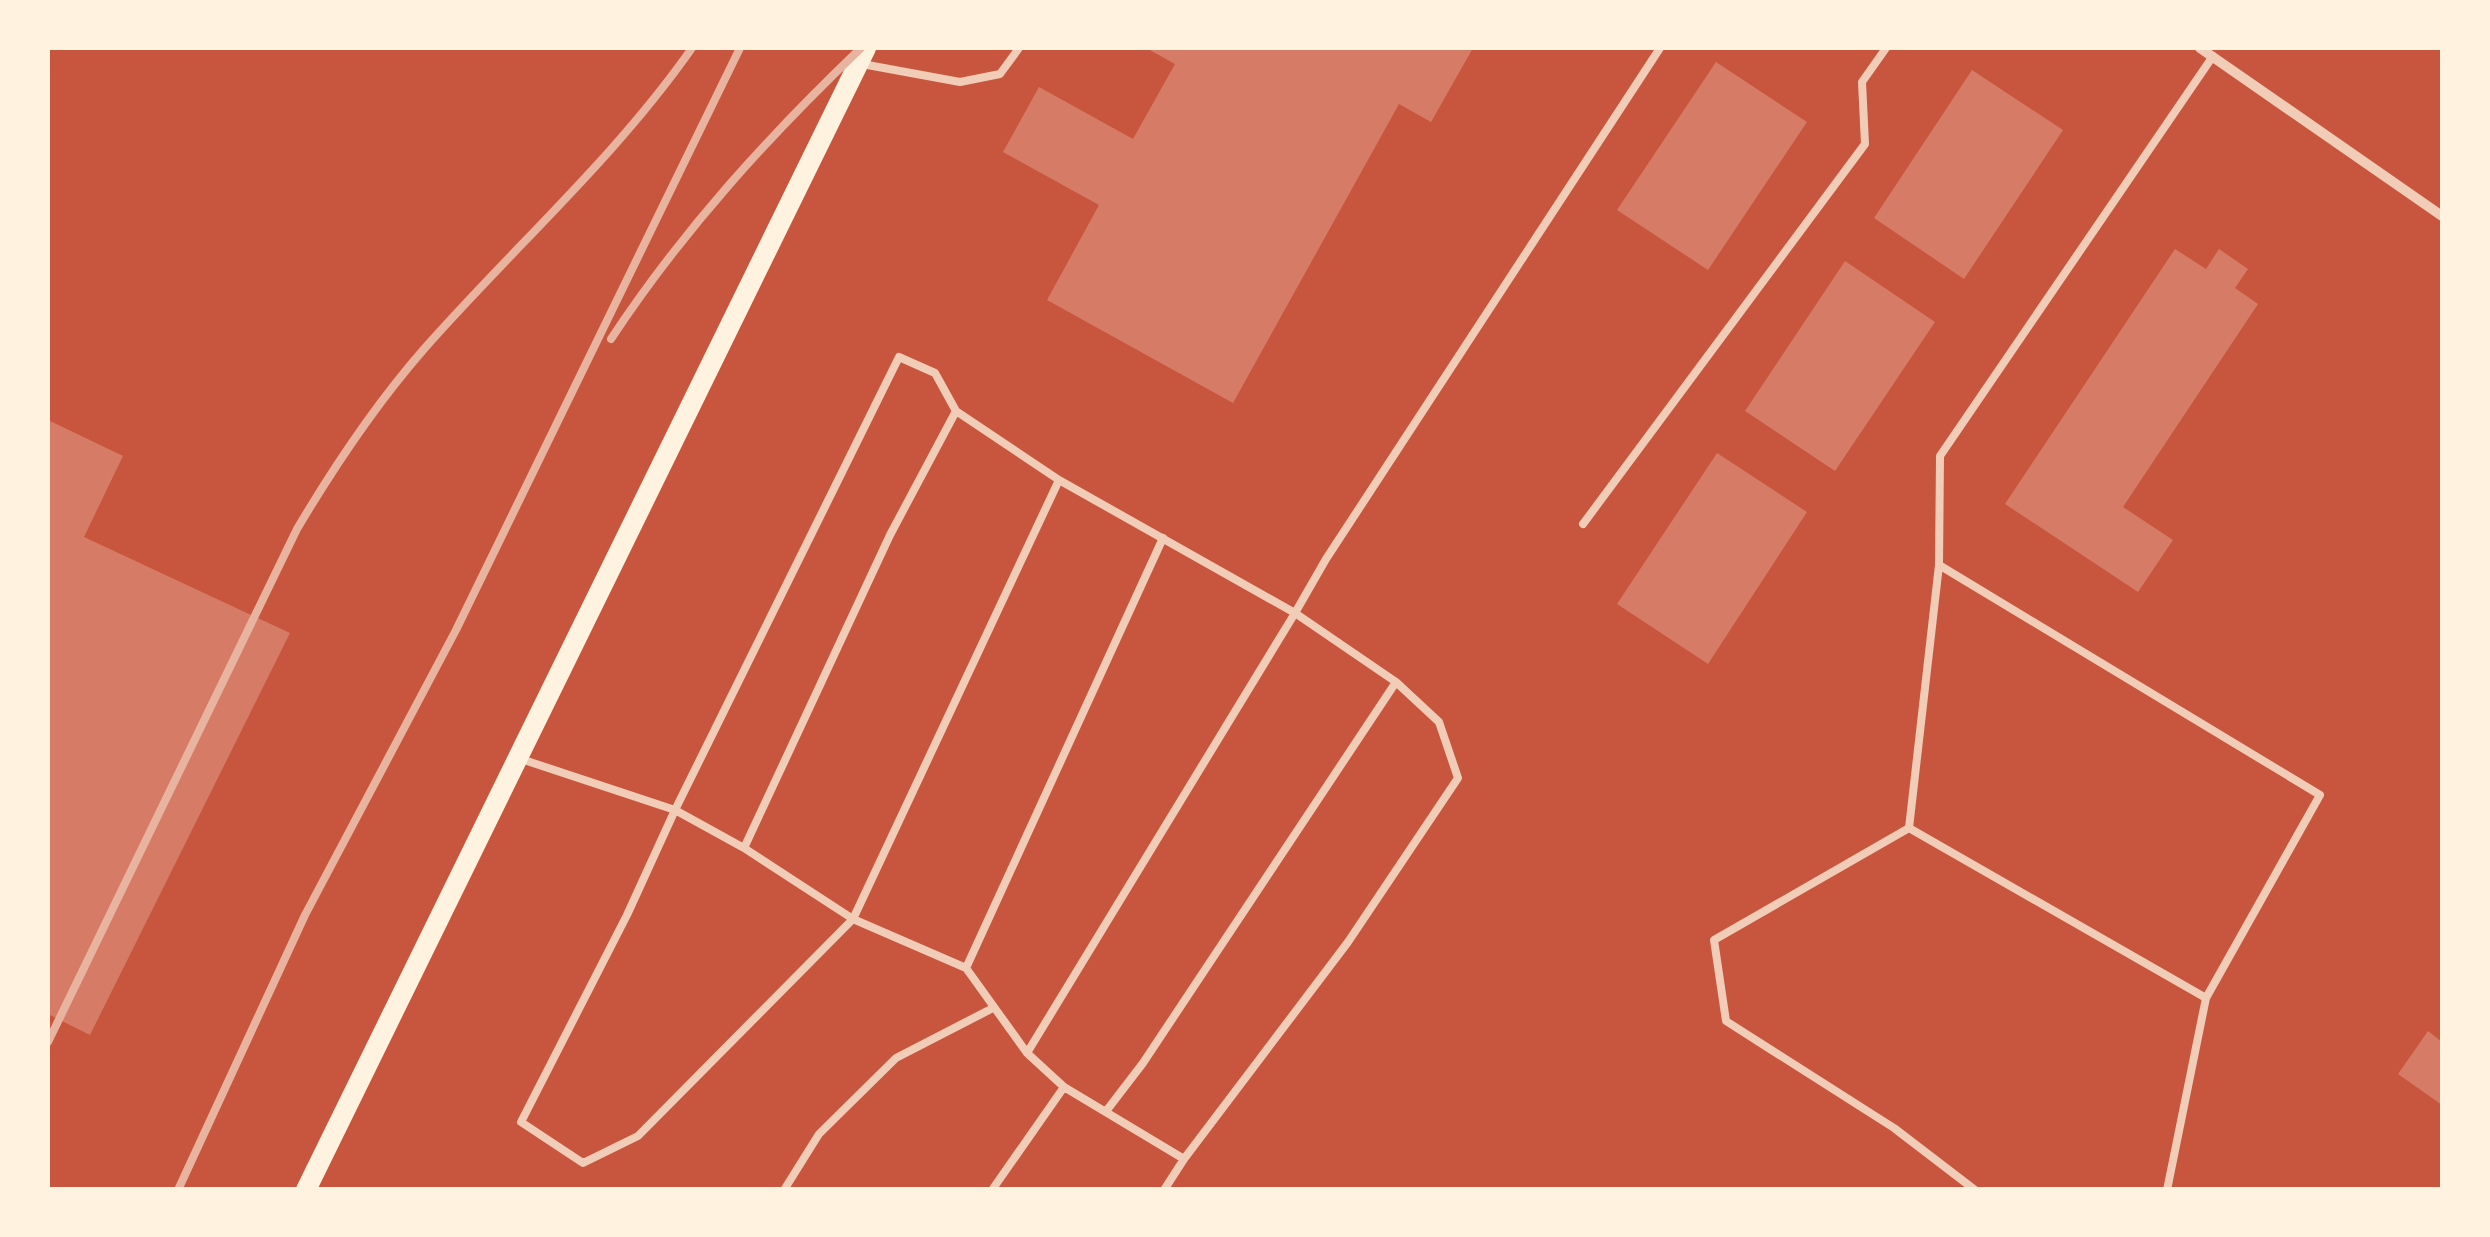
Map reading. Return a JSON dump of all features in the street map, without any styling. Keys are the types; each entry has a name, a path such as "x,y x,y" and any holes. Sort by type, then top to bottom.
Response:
{"main road":[{"path":"307,1189 862,55"}],"street":[{"path":"2200,48 2442,216"}],"lane":[{"path":"862,55 960,82 1000,74 1019,48"},
{"path":"1027,1053 1326,559 1660,48"},
{"path":"1582,524 1866,144 1862,82 1886,48"},
{"path":"1910,828 1940,566 1940,456 2212,56"},
{"path":"1059,480 853,919 638,1136 583,1164 521,1122 627,915 899,356 935,372 956,411 1059,480 1295,613 1396,682 1439,722 1458,778 1348,942 1164,1190"},
{"path":"744,848 890,534 956,411"},
{"path":"966,968 1163,538"},
{"path":"1940,566 2320,796 2206,998 2167,1190"},
{"path":"1107,1110 1143,1063 1396,682"},
{"path":"517,758 675,810 744,848 853,919 966,968 1027,1053 1064,1087 1184,1159"},
{"path":"1910,828 2206,998"},
{"path":"1910,828 1714,940 1726,1021 1894,1128 1975,1190"},
{"path":"784,1190 819,1134 896,1058 993,1008"},
{"path":"992,1190 1064,1087"}],"building":[{"path":"1146,48 1473,48 1431,122 1399,104 1233,403 1047,300 1099,205 1003,152 1039,87 1133,139 1175,64"},
{"path":"1716,62 1807,122 1708,270 1617,210"},
{"path":"1972,70 2063,130 1964,279 1874,218"},
{"path":"2175,249 2206,269 2219,249 2248,269 2235,288 2258,304 2123,507 2173,540 2138,592 2005,504"},
{"path":"1845,261 1935,322 1835,471 1745,411"},
{"path":"48,420 123,456 84,537 290,633 90,1035 48,1014"},
{"path":"1717,453 1807,512 1708,664 1617,604"},
{"path":"2428,1031 2442,1042 2442,1105 2398,1074"}],"railway":[{"path":"48,1042 297,529 326,482 406,370 597,165 692,48"},
{"path":"178,1190 305,915 456,630 740,48"},
{"path":"611,339 667,260 728,186 861,48"}]}
